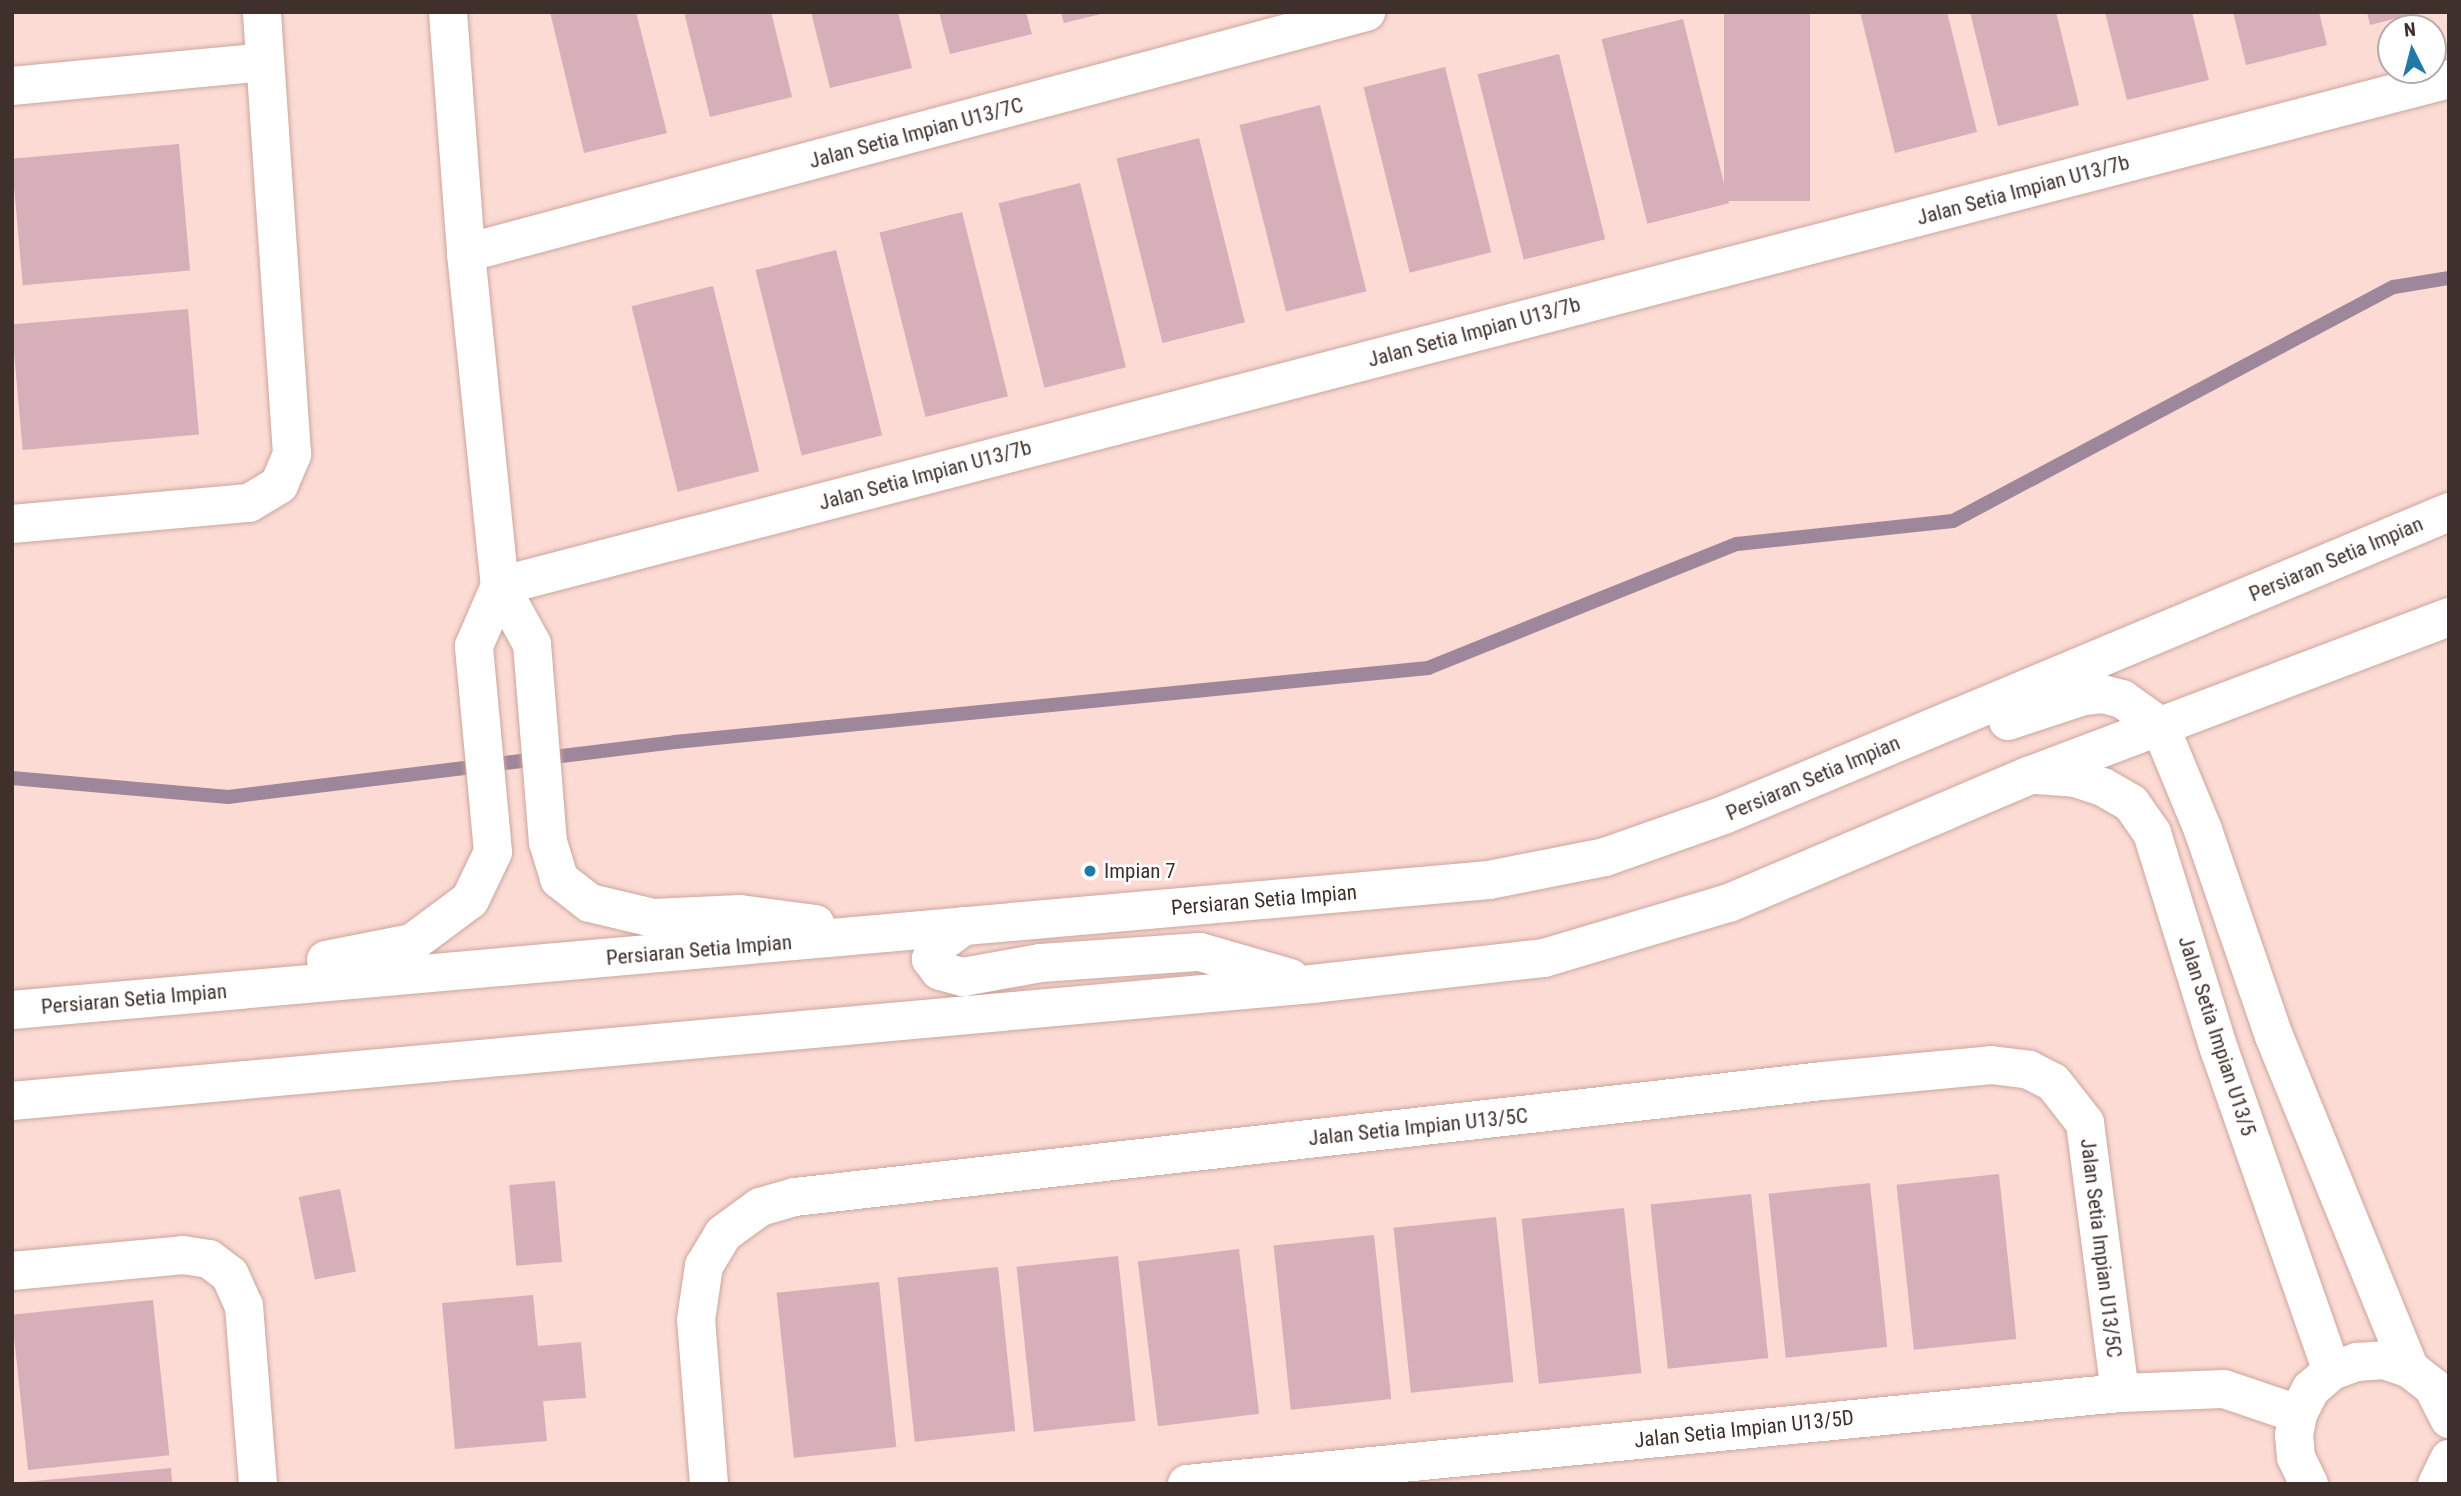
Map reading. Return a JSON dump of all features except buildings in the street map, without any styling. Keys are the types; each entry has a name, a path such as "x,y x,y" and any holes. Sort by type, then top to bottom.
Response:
{"street":[{"path":"12,524 249,503 279,485 292,454 262,12"},
{"path":"448,12 466,253 500,586 533,643 548,842 559,879 590,903 653,918 740,914 890,933"},
{"name":"Jalan Setia Impian U13/7C","path":"466,253 1366,12"},
{"path":"12,86 264,62"},
{"name":"Jalan Setia Impian U13/7b","path":"500,586 2449,79"},
{"name":"Persiaran Setia Impian","path":"12,1010 1489,880 1605,857 1724,815 2449,512"},
{"path":"146,997 412,943 470,900 493,852 474,646 500,586"},
{"path":"12,1101 1312,984 1557,954 1729,903 2031,775 2449,617"},
{"path":"2203,830 2195,766 2197,742 2208,724 2267,685"},
{"path":"1724,815 2084,696 2103,694 2122,699 2160,726 2203,830 2266,1011 2435,1389"},
{"name":"Jalan Setia Impian U13/5","path":"2031,775 2075,778 2103,787 2131,803 2152,833 2214,1034 2332,1371"},
{"path":"964,926 937,945 931,959 940,971 963,976 1041,963 1200,952 1312,984"},
{"path":"2214,1034 2266,1011"},
{"name":"Jalan Setia Impian U13/5C","path":"709,1484 696,1321 705,1266 723,1234 760,1207 795,1197 1823,1081 1991,1065 2029,1070 2053,1082 2085,1123 2120,1393"},
{"path":"12,1271 183,1255 209,1259 230,1275 244,1306 258,1484"},
{"path":"2309,1484 2296,1457 2294,1435 2298,1414 2311,1390 2332,1371 2357,1362 2384,1360 2435,1389"},
{"name":"Jalan Setia Impian U13/5D","path":"1186,1484 2120,1393 2224,1389 2298,1414"},
{"path":"2437,1484 2449,1459"}],"waterway":[{"path":"12,778 228,797 675,742 1428,668 1737,544 1953,521 2394,287 2449,278"}],"place":[{"name":"Impian 7","path":"1090,871"}]}
